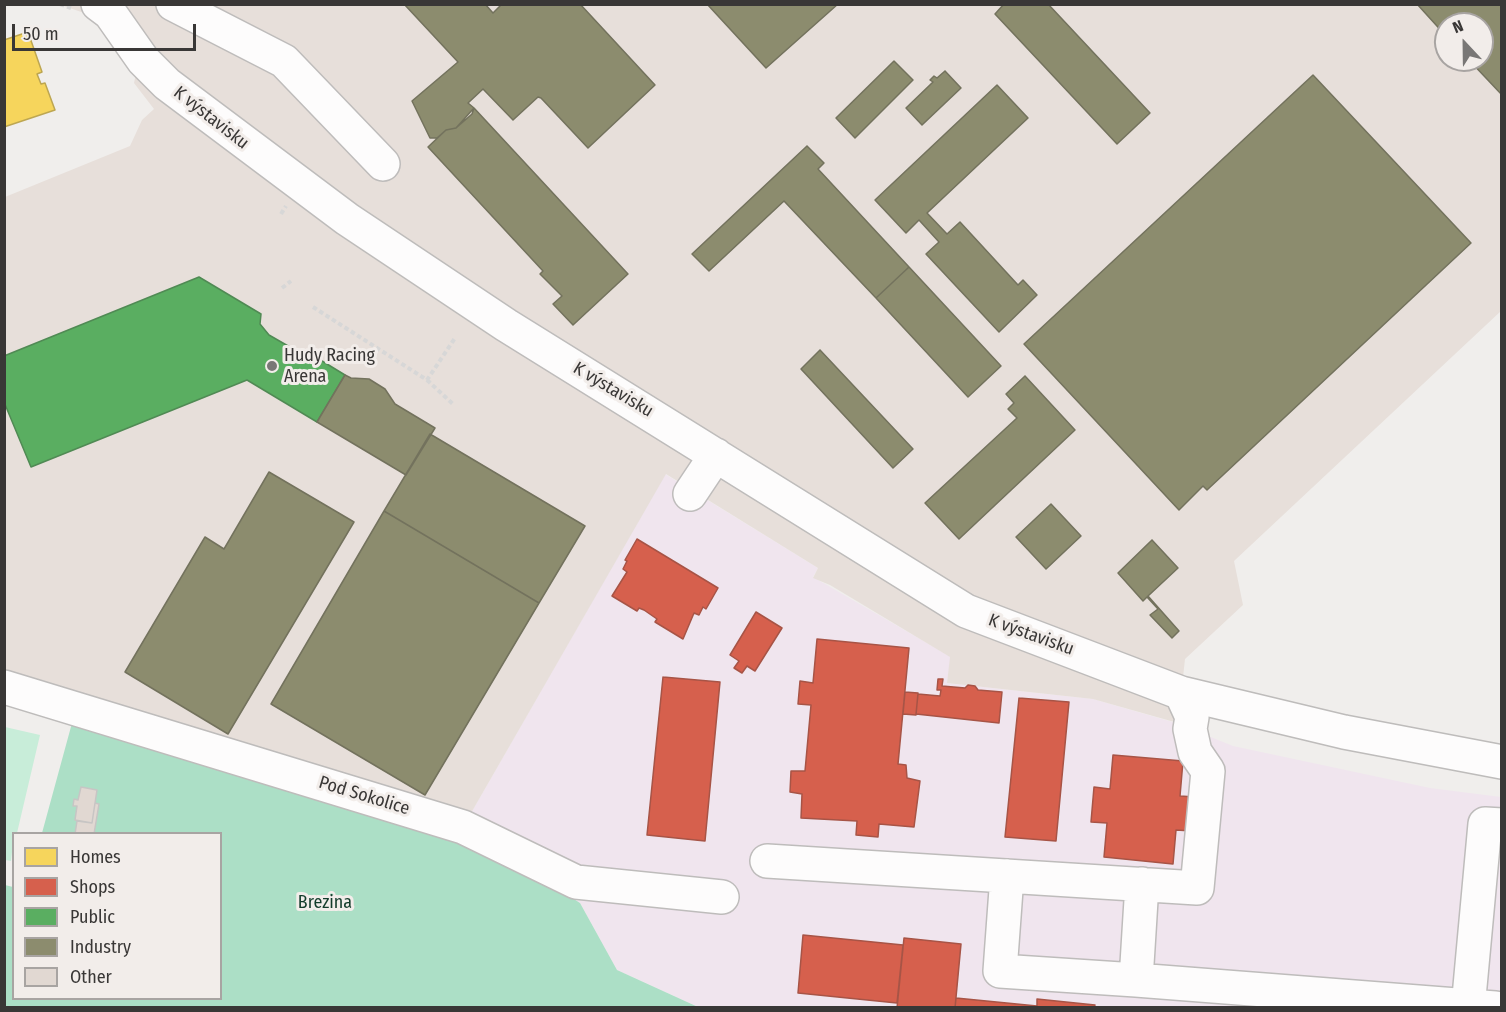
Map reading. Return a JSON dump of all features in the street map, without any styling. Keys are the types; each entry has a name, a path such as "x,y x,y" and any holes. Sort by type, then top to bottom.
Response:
{"street":[{"name":"K výstavisku","path":"98,4 110,13 143,60 167,84 363,230 506,325 966,611 1181,693 1344,732 1502,762"},
{"path":"173,4 284,61 383,164"},
{"path":"690,494 716,455"},
{"name":"Pod Sokolice","path":"4,687 463,827 576,882 722,897"},
{"path":"767,861 1197,888 1208,771 1195,752 1190,729 1192,717 1181,693"},
{"path":"1007,876 1000,971 1477,1007 1485,824 1502,825"},
{"path":"1136,980 1142,884"}],"path":[{"path":"282,288 291,281"},
{"path":"313,307 427,380 454,405"},
{"path":"427,380 455,338"}],"shaded area":[{"path":"61,5 1501,5 1501,311 1234,561 1243,605 1185,659 1178,723 1093,699 947,683 950,657 830,585 813,578 818,568 666,474 463,827 5,692 5,197 130,146 142,120 154,109 134,83 136,74 123,47 87,14"},
{"path":"665,474 818,568 813,577 951,657 947,683 1093,699 1176,723 1233,746 1430,788 1501,797 1501,1007 698,1007 617,970 580,903 463,827"}],"green space":[{"name":"Brezina","path":"75,712 463,827 580,903 617,970 698,1007 5,1008 5,885 12,887 12,1000 222,1000 222,832 42,832"},
{"path":"5,727 40,735 17,832 12,832 11,861 5,860"}],"building: Homes":[{"path":"28,32 42,72 37,74 41,84 45,83 55,110 4,127 4,40"}],"building: Shops":[{"path":"637,539 718,588 706,609 703,607 699,615 694,613 683,639 655,622 657,619 644,610 639,608 637,611 612,596 627,572 623,569 627,561 625,560"},
{"path":"756,612 782,628 755,671 747,666 742,673 734,668 739,661 730,655"},
{"path":"817,639 909,648 898,764 906,765 907,778 920,781 914,827 879,824 878,837 856,835 857,821 801,818 802,794 790,792 791,771 805,771 811,705 798,704 800,681 813,683"},
{"path":"663,677 720,682 705,841 647,835"},
{"path":"938,679 943,679 942,686 965,688 968,685 975,686 978,690 1002,692 999,723 916,714 918,694 940,696 941,690 937,690"},
{"path":"905,692 918,693 916,715 903,714"},
{"path":"1019,698 1069,702 1056,841 1005,837"},
{"path":"1113,755 1183,761 1180,796 1195,797 1192,831 1176,830 1173,864 1104,857 1107,823 1091,822 1094,787 1110,789"},
{"path":"803,935 903,945 897,1003 798,993"},
{"path":"904,938 961,944 955,1008 897,1008"},
{"path":"956,998 1037,1006 1036,1008 955,1008"},
{"path":"1037,999 1095,1005 1094,1008 1037,1008"}],"building: Public":[{"path":"199,277 261,314 260,324 269,335 302,354 309,353 345,375 317,422 247,380 31,467 4,402 4,356"}],"building: Industry":[{"path":"404,4 485,4 493,13 502,4 580,4 655,85 588,148 541,98 538,97 513,120 483,89 468,103 474,108 472,114 456,128 446,130 437,138 430,138 412,101 458,62"},
{"path":"707,4 838,4 766,68"},
{"path":"1004,4 1048,4 1150,113 1117,144 995,14"},
{"path":"1417,4 1502,4 1502,95 1480,72 1494,72 1494,12 1434,12 1434,23"},
{"path":"894,61 913,80 855,138 836,118"},
{"path":"945,71 961,88 922,125 906,108 933,82 930,80 934,76 937,78"},
{"path":"1313,75 1471,243 1207,490 1203,486 1179,510 1024,344"},
{"path":"997,85 1028,118 927,213 947,234 960,222 1018,285 1023,280 1037,295 999,332 926,254 939,242 919,220 906,233 875,200"},
{"path":"474,108 628,274 573,325 553,304 562,296 540,274 543,271 428,147 446,130 456,128"},
{"path":"807,146 824,163 818,169 909,267 876,298 784,201 709,271 692,254"},
{"path":"909,267 1001,366 968,397 876,298"},
{"path":"820,350 913,449 893,468 801,369"},
{"path":"345,375 351,378 369,379 385,389 395,404 435,428 406,475 317,422"},
{"path":"1025,376 1075,430 959,539 925,503 1017,418 1008,409 1014,403 1006,394"},
{"path":"430,434 585,526 539,603 384,511"},
{"path":"269,472 354,522 228,734 125,672 205,537 224,549"},
{"path":"1051,504 1081,536 1046,569 1016,537"},
{"path":"384,511 539,603 425,795 271,704"},
{"path":"1152,540 1178,568 1148,596 1179,631 1172,638 1150,615 1158,609 1147,597 1143,601 1118,573"}],"building: Other":[{"path":"81,787 97,790 92,823 75,820 77,806 73,806 74,799 78,800"},
{"path":"95,803 99,804 94,832 75,832 77,821 92,823"}],"place":[{"name":"Hudy Racing Arena","path":"272,366"}]}
